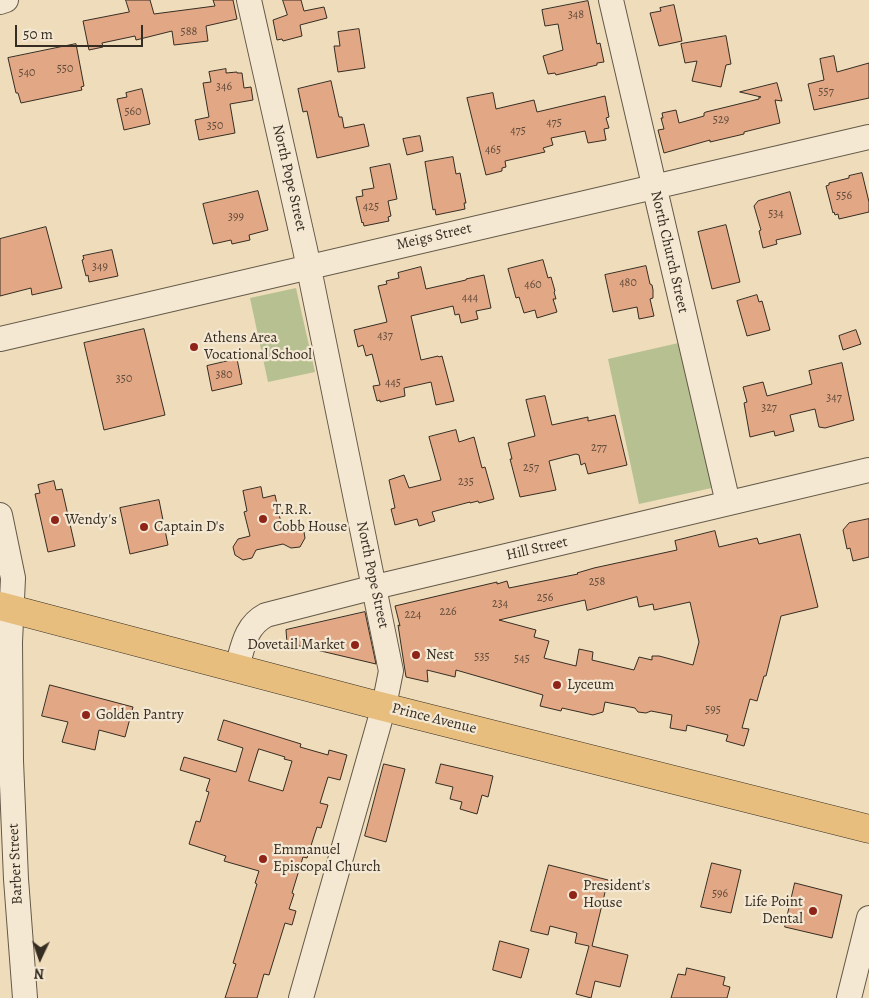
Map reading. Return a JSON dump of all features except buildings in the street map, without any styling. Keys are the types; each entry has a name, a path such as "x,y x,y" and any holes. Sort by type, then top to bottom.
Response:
{"main road":[{"name":"Prince Avenue","path":"6,608 869,829"}],"street":[{"path":"0,2 6,0"},
{"name":"North Pope Street","path":"249,0 308,267 391,672 384,706 301,998"},
{"name":"North Church Street","path":"611,0 728,503"},
{"name":"Meigs Street","path":"0,338 869,137"},
{"name":"Hill Street","path":"237,667 249,629 258,619 266,615 375,587 869,470"},
{"name":"Barber Street","path":"0,515 13,578 6,608 16,879 25,998"},
{"path":"849,998 869,918"}],"green space":[{"path":"296,288 315,372 268,382 250,298"},
{"path":"683,342 716,487 639,504 608,359"}],"place":[{"name":"Athens Area Vocational School","path":"194,347"},
{"name":"T.R.R. Cobb House","path":"263,519"},
{"name":"Wendy's","path":"55,520"},
{"name":"Captain D's","path":"144,527"},
{"name":"Dovetail Market","path":"355,645"},
{"name":"Nest","path":"416,655"},
{"name":"Lyceum","path":"557,685"},
{"name":"Golden Pantry","path":"86,715"},
{"name":"Emmanuel Episcopal Church","path":"263,859"},
{"name":"President's House","path":"573,895"},
{"name":"Life Point Dental","path":"813,911"}]}
